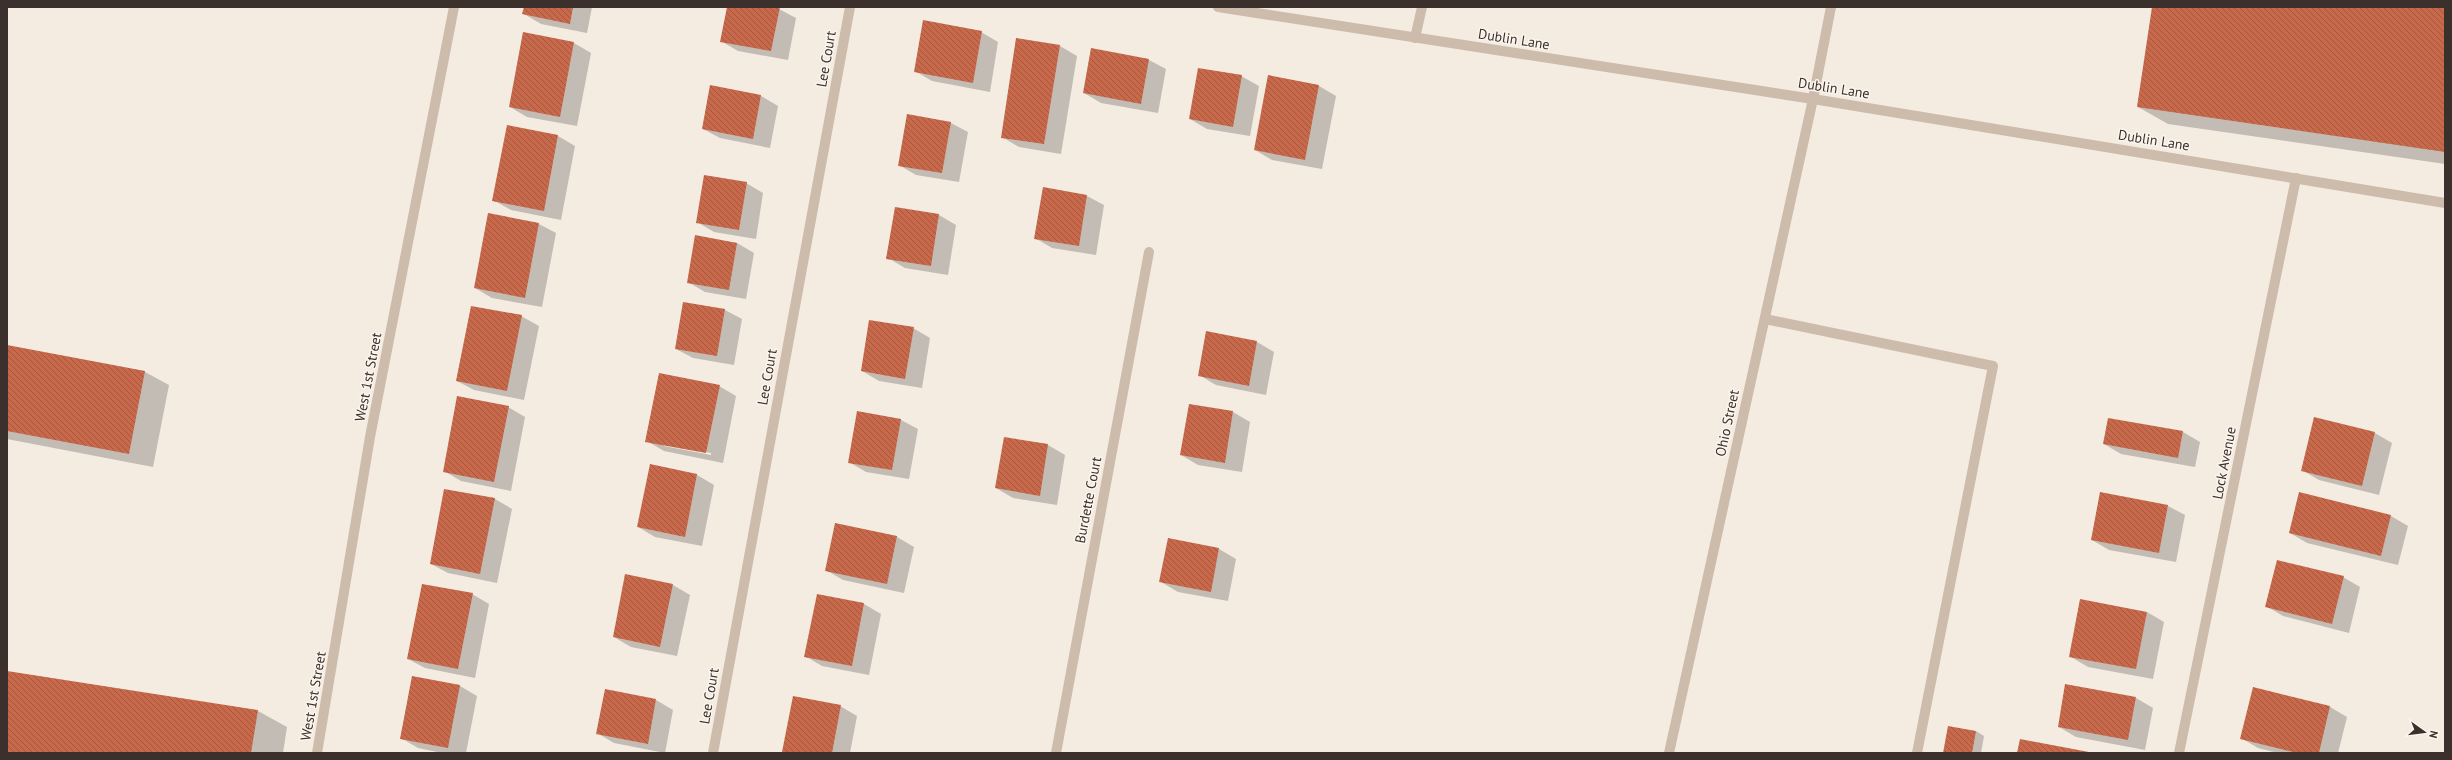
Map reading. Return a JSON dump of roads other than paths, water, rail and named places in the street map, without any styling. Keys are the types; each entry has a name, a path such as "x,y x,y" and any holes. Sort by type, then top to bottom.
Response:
{"street":[{"name":"West 1st Street","path":"317,753 370,437 454,7"},
{"name":"Lee Court","path":"713,753 850,7"},
{"name":"Dublin Lane","path":"1218,7 1813,99 2296,178 2445,204"},
{"path":"1415,38 1422,7"},
{"name":"Ohio Street","path":"1669,753 1813,99 1831,7"},
{"name":"Lock Avenue","path":"2179,753 2296,178"},
{"name":"Burdette Court","path":"1056,753 1149,252"},
{"path":"1765,319 1993,366 1917,753"}]}
